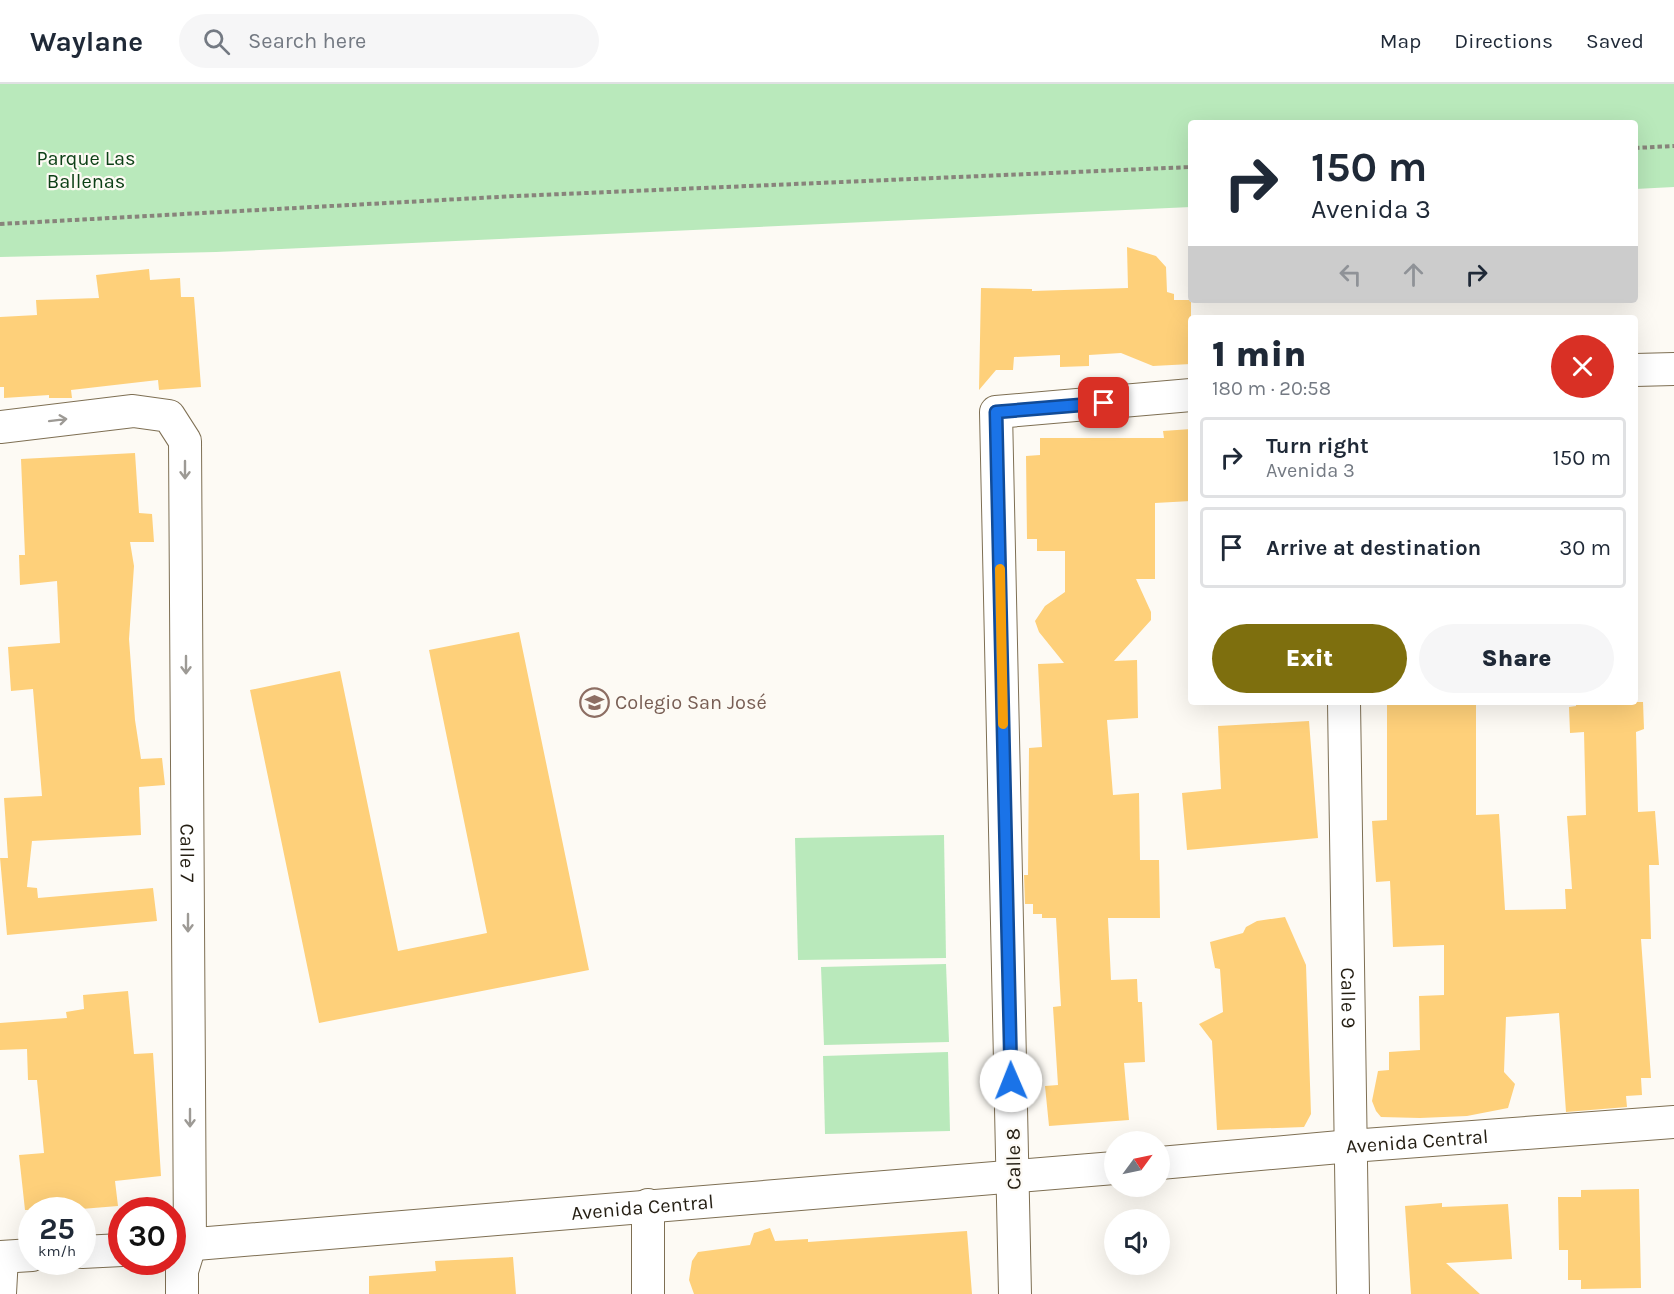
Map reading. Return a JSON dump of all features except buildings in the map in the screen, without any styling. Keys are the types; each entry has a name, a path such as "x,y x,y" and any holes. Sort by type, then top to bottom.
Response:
{"street":[{"path":"1638,370 1674,369"},
{"name":"Calle 8","path":"1015,1294 996,412 1188,395"},
{"name":"Calle 7","path":"0,427 134,411 169,416 185,441 182,1197"},
{"name":"Calle 9","path":"1344,705 1353,1294"},
{"name":"Avenida Central","path":"1170,1162 1674,1122"},
{"name":"Avenida Central","path":"186,1246 648,1205 1104,1169"},
{"path":"648,1205 648,1294"},
{"path":"0,1293 11,1256"},
{"name":"Calle 7","path":"182,1275 182,1294"}],"path":[{"path":"1638,148 1674,146"},
{"path":"0,224 516,196 1188,167"}],"green space":[{"name":"Parque Las Ballenas","path":"0,84 1674,84 1674,187 1638,189 1638,120 1188,120 1188,207 216,252 0,257"},
{"path":"944,835 946,958 798,960 795,838"},
{"path":"946,964 949,1042 824,1045 821,967"},
{"path":"948,1052 950,1131 825,1134 823,1056"}],"slow traffic":[{"path":"1000,569 1003,724"}],"place":[{"name":"Colegio San José","path":"594,702"}],"route":[{"path":"1011,1081 996,412 1104,403"}]}
